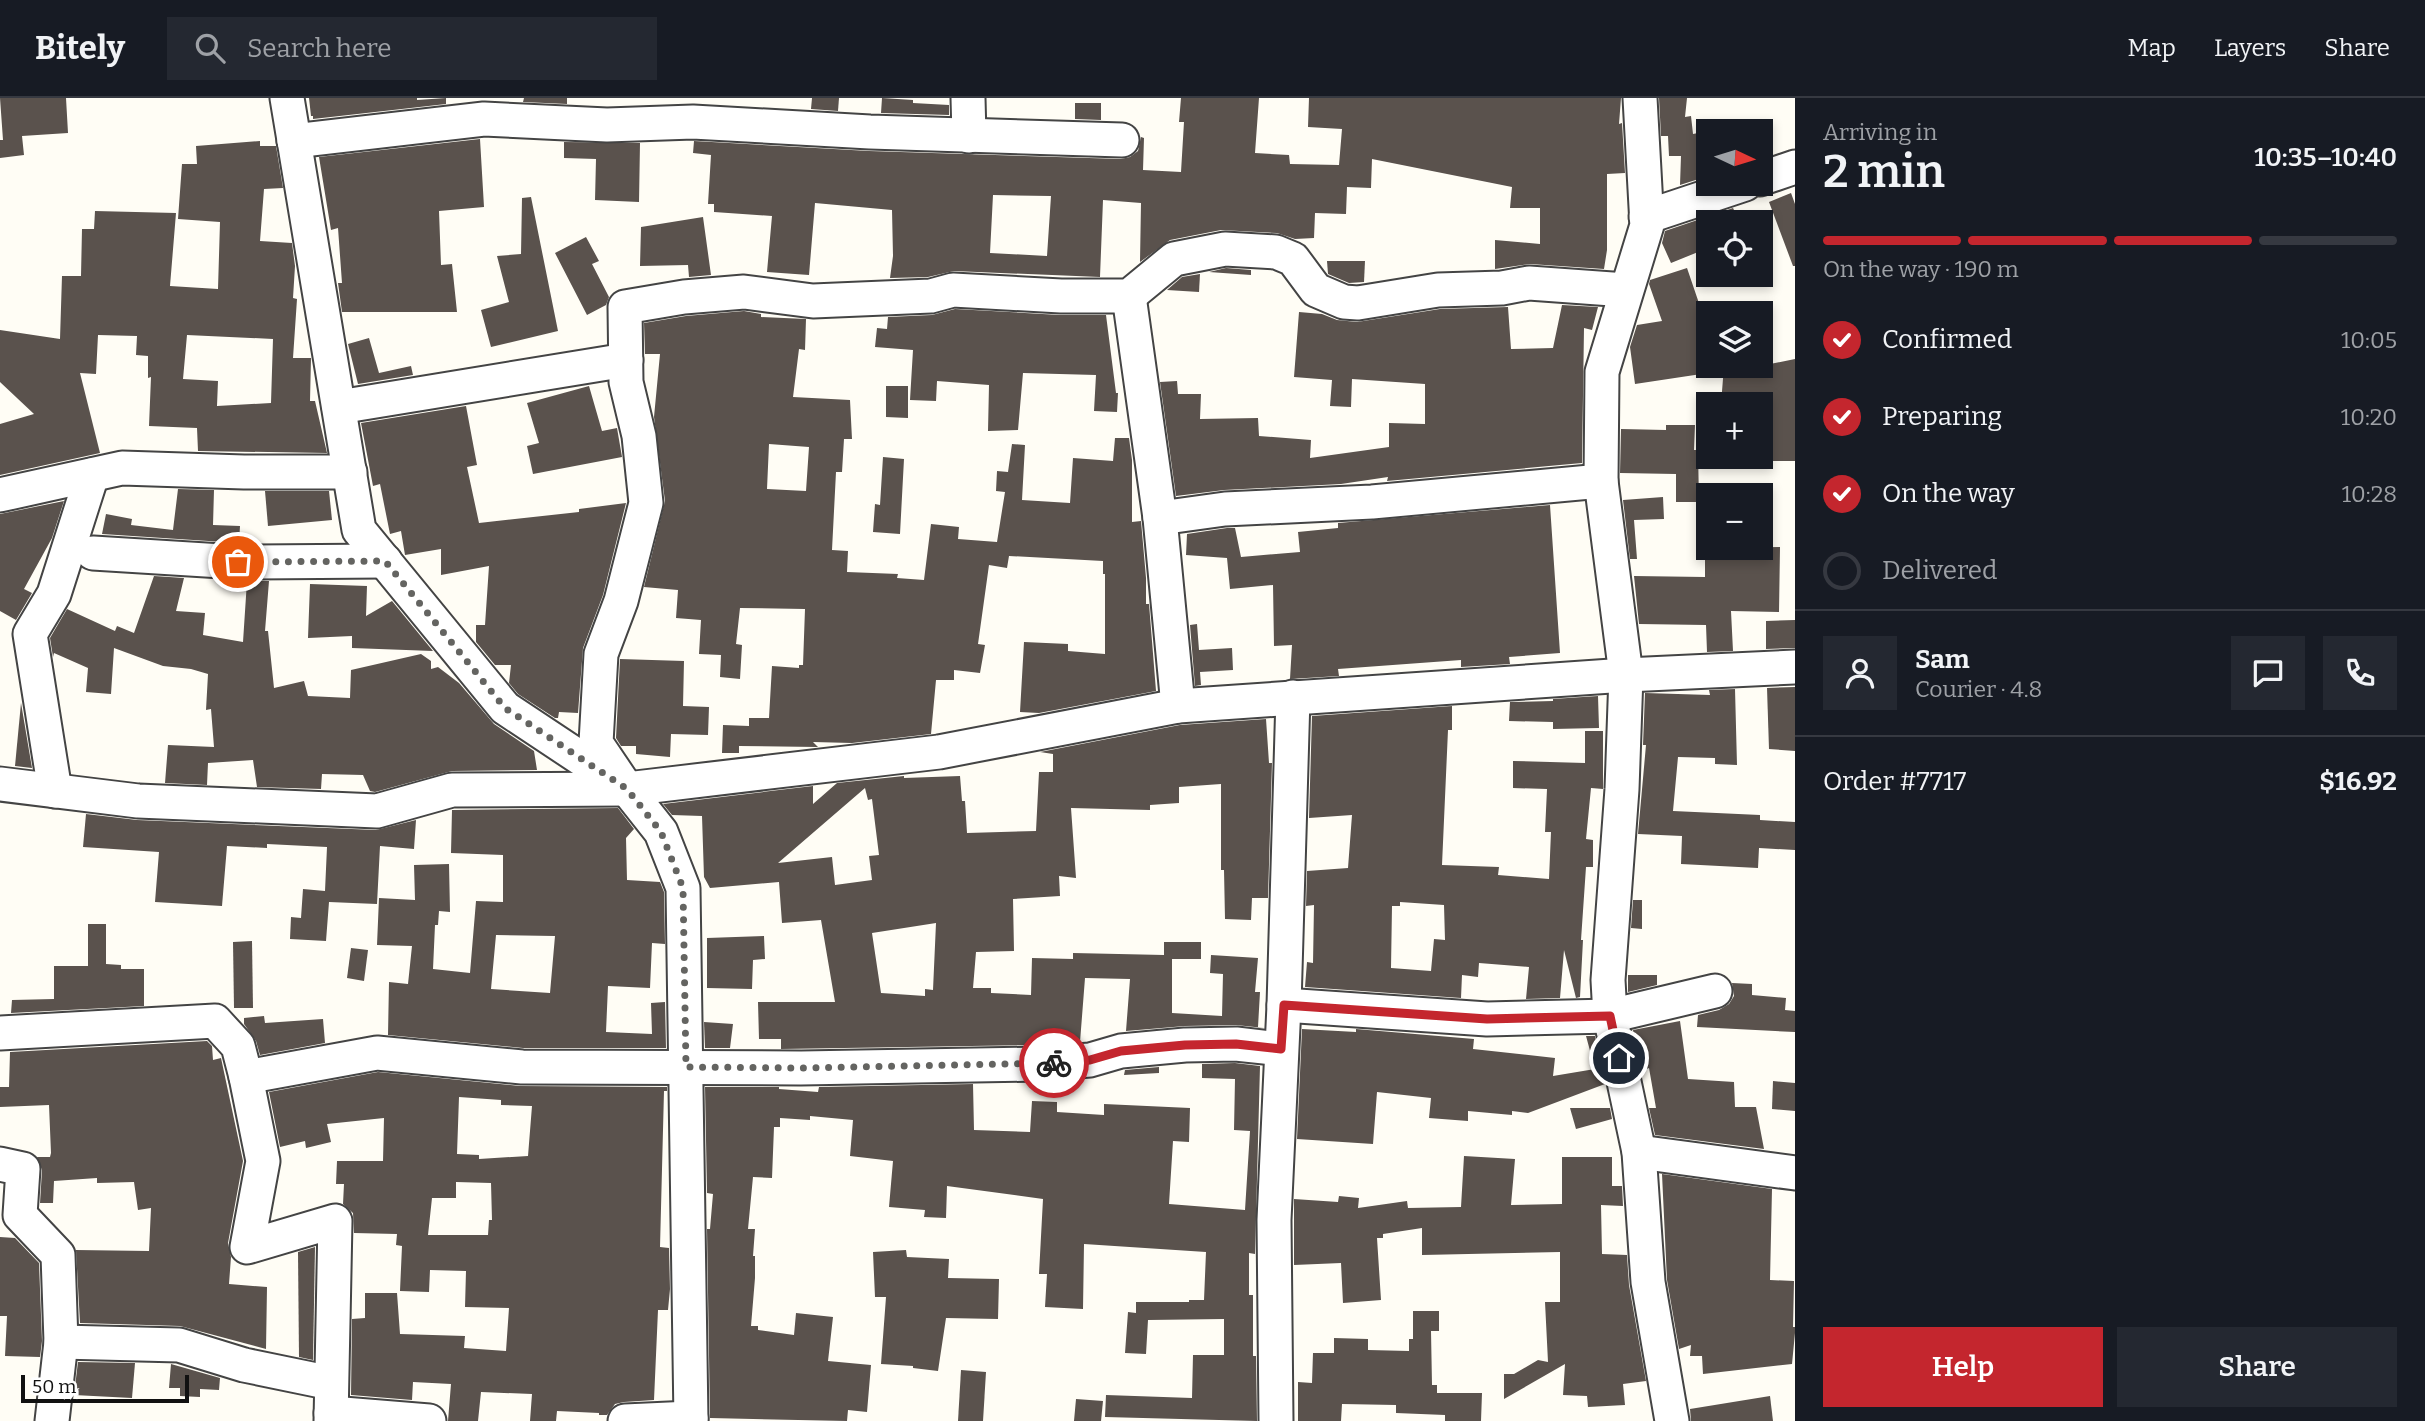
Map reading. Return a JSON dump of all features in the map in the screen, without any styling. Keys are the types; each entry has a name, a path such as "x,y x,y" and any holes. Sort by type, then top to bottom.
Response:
{"street":[{"path":"287,98 359,530 505,708 627,789"},
{"path":"968,98 969,136"},
{"path":"1640,98 1647,225 1602,372 1601,481 1626,675 1622,789 1608,980 1610,1016 1639,1152 1648,1282 1672,1421"},
{"path":"294,141 484,119 607,125 694,122 969,136 1122,140"},
{"path":"1773,174 1795,167"},
{"path":"1646,217 1709,196"},
{"path":"625,1421 691,1420 683,888 661,832 596,743 601,654 621,601 646,503 639,436 626,382 625,307 684,297 744,292 813,301 931,296 953,290 1061,296 1129,296 1174,258 1225,249 1276,252 1293,259 1316,290 1345,302 1358,303 1438,290 1502,288 1529,283 1626,290"},
{"path":"1129,296 1160,518 1178,706"},
{"path":"339,407 626,360"},
{"path":"0,495 122,468 350,472"},
{"path":"55,791 30,634 54,594 92,475"},
{"path":"1160,518 1225,509 1398,500 1601,481"},
{"path":"93,553 238,562 385,561"},
{"path":"0,783 138,801 377,811 452,790 627,789 939,752 1178,706 1626,675 1795,667"},
{"path":"1276,1421 1273,1220 1284,1005 1293,697"},
{"path":"1284,1005 1487,1019 1610,1016 1715,991"},
{"path":"0,1033 215,1021 238,1046 263,1161 247,1247 335,1221 331,1406"},
{"path":"246,1077 377,1053 522,1067 801,1068 1039,1064 1090,1060 1121,1051 1185,1045 1236,1044 1281,1049"},
{"path":"1639,1152 1795,1173"},
{"path":"0,1164 23,1168 20,1215 58,1255 61,1342 52,1421"},
{"path":"61,1342 179,1345 244,1365 331,1406 429,1421"}],"building":[{"path":"0,98 66,98 68,133 22,136 24,155 0,158 0,140 3,140"},
{"path":"309,98 446,98 446,104 313,119"},
{"path":"524,98 567,98 567,104 523,102"},
{"path":"812,98 839,98 838,111 811,109"},
{"path":"882,98 949,105 949,115 881,113"},
{"path":"1181,98 1259,98 1255,153 1289,155 1290,164 1339,165 1342,129 1308,127 1309,98 1621,98 1619,124 1622,123 1625,173 1607,174 1607,250 1604,269 1530,264 1495,269 1495,240 1540,244 1540,208 1510,208 1512,187 1372,159 1371,188 1347,187 1346,214 1315,213 1314,238 1295,239 1277,233 1221,230 1170,240 1140,262 1141,203 1103,200 1100,277 954,271 928,277 890,278 893,256 892,210 815,203 809,275 767,272 772,216 714,212 714,204 708,204 711,155 693,153 694,141 869,151 1121,159 1138,151 1141,137 1144,138 1143,170 1181,172 1184,122 1179,122","holes":["993,195 1051,196 1047,256 990,253"]},
{"path":"1659,98 1687,98 1685,117 1691,116 1693,134 1696,133 1696,180 1680,185 1681,156 1669,156 1668,136 1661,136"},
{"path":"1075,103 1101,103 1101,120 1075,119"},
{"path":"480,139 484,207 439,211 441,265 452,264 457,312 342,312 338,283 342,283 338,228 331,230 319,157"},
{"path":"260,141 260,146 276,146 283,188 264,189 260,241 292,243 295,266 293,298 297,299 293,358 311,358 310,401 315,401 327,453 198,451 197,428 149,426 151,377 148,378 148,356 136,355 137,336 98,335 96,374 80,373 100,453 0,475 0,424 34,414 0,382 0,330 60,339 62,276 81,276 82,229 94,229 95,211 176,213 170,286 218,289 220,222 178,219 182,164 197,164 196,146","holes":["187,335 273,339 271,403 217,406 218,381 183,379"]},
{"path":"564,142 640,143 639,202 595,200 596,159 564,158"},
{"path":"1791,193 1795,204 1795,266 1793,266 1769,202"},
{"path":"531,197 558,331 491,347 481,310 509,302 497,256 521,254 522,198"},
{"path":"703,217 711,275 689,277 688,265 640,266 641,227"},
{"path":"1696,221 1696,253 1671,263 1662,243 1665,231"},
{"path":"586,237 599,261 592,264 609,297 606,305 587,315 555,253"},
{"path":"1327,261 1365,261 1364,282 1349,283 1328,274"},
{"path":"1226,268 1251,270 1251,275 1209,272"},
{"path":"1687,268 1698,301 1696,301 1696,375 1635,384 1630,347 1637,325 1662,321 1650,280"},
{"path":"1200,274 1199,292 1167,290 1182,277"},
{"path":"1562,305 1598,307 1592,330 1584,328 1582,463 1387,481 1388,477 1341,484 1224,490 1176,496 1160,382 1177,381 1178,394 1201,394 1200,419 1258,418 1259,436 1311,440 1310,458 1389,447 1389,423 1425,424 1425,384 1352,379 1351,407 1330,406 1332,380 1294,377 1299,312 1357,322 1440,309 1508,307 1511,349 1553,348"},
{"path":"955,309 1106,315 1118,393 1117,412 1094,411 1096,375 1023,373 1018,430 988,431 989,385 937,381 936,401 910,400 913,350 875,347 877,328 887,329 888,317 932,315"},
{"path":"744,311 761,314 761,317 806,319 805,350 799,349 793,397 850,400 852,439 844,439 842,472 836,472 832,550 848,551 847,572 898,574 897,578 924,580 931,524 959,527 958,539 997,542 1005,492 996,491 997,471 1008,472 1012,444 1025,445 1022,500 1070,503 1073,458 1113,461 1115,438 1129,438 1132,460 1132,522 1141,521 1146,604 1149,604 1156,691 1039,713 1020,712 1024,642 1068,644 1068,651 1105,654 1105,574 1103,561 1009,556 1007,568 989,565 978,644 985,645 980,673 954,670 954,680 936,680 931,734 852,743 813,742 818,747 739,746 739,753 722,753 723,725 749,726 749,718 769,718 772,666 799,668 799,665 803,665 805,609 740,608 736,644 742,645 740,679 720,677 721,655 699,654 701,620 676,618 678,590 644,587 665,501 654,417 660,354 645,354 644,323","holes":["769,444 809,447 806,491 767,489"]},
{"path":"369,338 379,373 411,366 413,375 358,384 348,344"},
{"path":"1795,359 1795,461 1773,461 1773,392 1722,392 1723,378 1773,378 1773,363"},
{"path":"589,386 602,431 617,428 622,457 533,474 527,446 539,443 527,403"},
{"path":"886,386 908,386 908,418 886,417"},
{"path":"466,406 477,465 467,467 479,523 579,512 579,509 626,503 603,595 583,648 578,713 559,712 558,718 555,718 518,694 509,683 511,665 495,665 476,642 476,625 485,625 489,566 441,575 441,549 405,555 401,531 390,534 380,484 373,486 361,423"},
{"path":"1666,425 1695,425 1694,450 1699,483 1696,483 1696,502 1676,502 1676,474 1620,473 1621,429 1666,430"},
{"path":"883,457 904,459 900,534 873,532 875,504 880,505"},
{"path":"178,489 214,490 213,525 240,526 239,543 102,534 106,514 132,519 131,525 173,530"},
{"path":"265,491 329,491 332,520 268,526"},
{"path":"1663,497 1664,519 1634,520 1637,559 1630,559 1623,500"},
{"path":"64,501 52,538 24,589 32,593 16,620 0,611 0,514"},
{"path":"1550,505 1560,653 1509,657 1510,664 1461,667 1461,660 1338,669 1339,676 1290,679 1292,645 1274,646 1273,585 1230,589 1227,558 1186,555 1187,534 1227,528 1235,528 1241,557 1300,552 1298,532 1338,528 1338,523"},
{"path":"1773,547 1780,547 1779,612 1731,611 1733,651 1707,652 1706,625 1639,624 1634,576 1705,577 1705,560 1773,560"},
{"path":"154,576 184,578 176,611 205,613 203,635 243,642 247,581 269,581 265,631 268,631 274,688 304,681 308,696 350,698 351,670 421,654 431,661 431,669 438,667 459,683 494,724 534,751 537,770 452,771 375,792 370,791 363,775 322,774 321,789 257,787 253,760 208,763 207,785 165,783 168,745 214,747 211,709 206,710 208,674 163,666 114,648 111,694 86,692 88,668 54,653 53,657 50,638 67,609 115,631 117,626 134,633"},
{"path":"310,584 367,586 366,616 392,601 433,651 352,648 352,636 308,638"},
{"path":"1795,620 1795,648 1766,649 1766,621"},
{"path":"1197,624 1199,650 1232,648 1233,670 1200,672 1201,685 1195,686 1190,625"},
{"path":"620,659 684,661 683,706 709,707 708,735 671,734 670,757 636,754 636,746 621,746 616,738"},
{"path":"1795,687 1795,751 1769,749 1767,688"},
{"path":"1735,689 1737,765 1715,764 1715,758 1678,757 1673,811 1760,815 1760,820 1795,822 1795,850 1759,848 1758,868 1681,864 1682,836 1638,834 1646,745 1643,745 1645,693 1710,695 1709,690"},
{"path":"1598,696 1599,728 1553,729 1553,722 1509,721 1510,702"},
{"path":"21,703 32,768 15,766"},
{"path":"1452,706 1452,730 1448,730 1442,865 1499,867 1498,875 1549,879 1551,832 1545,832 1547,789 1513,788 1513,761 1585,763 1585,731 1603,731 1603,789 1591,788 1586,839 1593,840 1593,867 1586,867 1580,997 1576,998 1564,950 1560,998 1526,999 1529,967 1479,963 1478,977 1462,975 1461,998 1305,987 1307,962 1313,963 1314,905 1306,906 1307,871 1348,868 1352,815 1309,818 1312,716","holes":["1400,902 1444,905 1445,940 1434,939 1431,971 1391,968 1392,906 1400,906"]},
{"path":"1266,719 1269,763 1272,763 1268,898 1252,898 1251,920 1225,919 1224,870 1221,870 1221,784 1179,787 1179,803 1150,805 1150,810 1071,808 1076,878 1059,876 1060,896 1013,899 1014,951 976,952 973,988 991,988 991,993 1031,995 1032,958 1073,959 1073,953 1164,955 1164,942 1201,942 1201,959 1172,959 1172,1013 1222,1016 1223,974 1210,973 1211,955 1258,958 1255,992 1260,992 1258,1027 1264,1028 1236,1025 1185,1026 1126,1031 1130,979 1085,978 1080,1042 781,1049 781,1039 759,1039 758,1002 835,1002 821,920 782,923 779,882 710,888 704,877 702,816 672,815 663,804 813,786 813,804 837,783 904,776 960,776 967,833 1036,831 1039,772 1053,772 1053,754 1040,752 1180,725","holes":["865,788 868,800 872,799 879,855 869,856 872,880 835,885 832,857 778,863","936,923 933,990 925,989 925,996 881,993 872,933"]},
{"path":"618,808 634,829 626,838 627,880 660,882 664,892 665,944 652,943 650,988 608,986 606,1032 652,1034 651,1003 665,1002 666,1048 523,1048 388,1035 389,982 408,984 412,946 377,945 379,898 415,900 414,865 449,864 450,912 439,911 438,925 435,925 433,969 470,973 476,901 503,902 503,855 451,853 452,810","holes":["496,935 555,936 550,993 491,989"]},
{"path":"86,814 137,820 376,830 416,820 414,849 380,846 377,904 329,902 326,941 290,939 291,917 301,918 303,889 325,891 327,847 267,844 267,848 227,846 222,906 155,902 159,852 83,847"},
{"path":"1633,900 1642,900 1642,929 1631,928"},
{"path":"88,924 106,924 106,964 121,965 121,969 144,969 144,1006 11,1013 12,1000 54,999 54,966 88,966"},
{"path":"764,936 765,959 753,960 752,989 707,988 707,938"},
{"path":"252,941 253,1008 234,1008 233,942"},
{"path":"351,948 368,950 364,981 347,978"},
{"path":"1628,975 1657,975 1657,985 1628,992"},
{"path":"1732,983 1752,984 1752,995 1786,998 1785,1010 1795,1011 1795,1032 1697,1027 1698,1015 1719,1010 1729,1004 1734,996"},
{"path":"264,1016 265,1023 323,1019 325,1043 260,1055 256,1041 244,1024 244,1018"},
{"path":"1680,1021 1688,1079 1734,1082 1735,1107 1756,1107 1764,1149 1655,1135 1649,1108 1656,1108 1649,1068 1641,1071 1633,1030"},
{"path":"704,1022 733,1024 730,1048 705,1048"},
{"path":"1302,1029 1356,1032 1356,1029 1474,1039 1473,1049 1555,1058 1553,1076 1595,1069 1586,1036 1595,1036 1605,1084 1528,1113 1512,1111 1512,1115 1468,1111 1468,1121 1429,1118 1431,1098 1377,1092 1373,1144 1297,1139"},
{"path":"207,1041 212,1046 213,1060 221,1058 243,1161 228,1243 231,1257 229,1284 267,1287 266,1349 180,1326 80,1323 76,1250 149,1251 151,1208 138,1210 134,1182 97,1183 97,1178 54,1181 53,1203 40,1203 42,1170 37,1157 50,1157 51,1153 49,1105 0,1107 0,1087 9,1087 10,1052"},
{"path":"1235,1063 1260,1066 1255,1254 1249,1253 1257,1421 1105,1417 1106,1395 1192,1398 1193,1355 1224,1355 1224,1319 1148,1320 1146,1354 1125,1353 1128,1312 1136,1313 1136,1302 1204,1300 1206,1252 1084,1244 1083,1309 1045,1307 1047,1274 1039,1274 1043,1199 947,1186 946,1218 924,1217 925,1210 889,1207 893,1161 850,1156 853,1120 810,1116 810,1120 780,1118 780,1127 774,1127 772,1178 753,1177 748,1229 755,1229 751,1326 758,1326 758,1330 794,1335 796,1313 833,1317 828,1361 871,1365 867,1412 848,1410 847,1421 710,1418 707,1229 710,1229 713,1194 707,1193 705,1087 779,1087 818,1092 819,1087 973,1084 974,1130 1030,1132 1032,1101 1057,1102 1057,1112 1104,1115 1104,1104 1190,1108 1189,1142 1173,1141 1169,1204 1245,1210 1250,1131 1234,1130 1235,1079 1202,1078 1202,1064"},
{"path":"1159,1067 1159,1073 1124,1075 1125,1070"},
{"path":"378,1072 520,1086 667,1087 667,1091 664,1091 660,1247 669,1248 670,1289 668,1310 658,1310 654,1400 615,1404 607,1415 557,1411 556,1421 530,1421 532,1394 481,1392 478,1421 448,1421 451,1384 413,1382 412,1400 351,1395 352,1319 365,1318 365,1293 397,1293 400,1334 465,1336 464,1348 506,1351 509,1308 465,1307 466,1271 430,1270 429,1292 400,1291 402,1246 396,1245 397,1234 354,1233 353,1213 343,1204 344,1184 336,1184 337,1161 383,1161 384,1118 327,1124 331,1142 306,1148 305,1141 280,1147 269,1092","holes":["459,1097 501,1100 501,1105 532,1106 528,1156 479,1159 479,1155 457,1154","456,1182 491,1183 492,1220 489,1220 488,1235 428,1235 432,1198 456,1198"]},
{"path":"1773,1081 1795,1083 1795,1111 1772,1109"},
{"path":"1570,1108 1610,1108 1612,1119 1576,1129"},
{"path":"1464,1156 1515,1159 1511,1205 1562,1204 1562,1157 1612,1157 1612,1186 1622,1186 1623,1206 1601,1205 1602,1254 1627,1255 1629,1285 1646,1381 1623,1384 1625,1405 1588,1407 1587,1396 1563,1395 1565,1364 1504,1399 1504,1374 1514,1374 1538,1360 1548,1362 1545,1302 1560,1302 1560,1252 1422,1255 1422,1228 1383,1234 1383,1238 1377,1238 1381,1300 1343,1303 1341,1263 1294,1265 1294,1199 1338,1202 1339,1196 1359,1198 1358,1208 1407,1201 1408,1208 1461,1207"},
{"path":"1662,1174 1772,1189 1770,1280 1794,1281 1795,1333 1792,1364 1703,1374 1702,1356 1690,1356 1691,1345 1679,1349 1667,1280"},
{"path":"0,1237 15,1238 39,1263 42,1341 40,1357 5,1356 7,1316 0,1316"},
{"path":"315,1247 313,1360 299,1357 298,1252"},
{"path":"906,1250 907,1257 949,1259 948,1278 999,1279 998,1319 946,1318 938,1371 881,1364 886,1297 875,1297 873,1252"},
{"path":"1413,1311 1439,1311 1439,1331 1431,1331 1432,1385 1437,1385 1437,1393 1482,1393 1481,1421 1445,1421 1445,1415 1396,1413 1396,1405 1342,1404 1341,1421 1298,1421 1298,1382 1312,1383 1313,1353 1334,1353 1334,1338 1368,1339 1368,1350 1409,1351 1409,1339 1413,1339"},
{"path":"78,1362 135,1363 132,1398 74,1395"},
{"path":"171,1364 220,1378 219,1390 200,1389 200,1397 180,1396 180,1388 169,1388"},
{"path":"961,1370 986,1372 983,1421 958,1421"},
{"path":"1770,1396 1773,1421 1691,1421 1690,1409"},
{"path":"1076,1399 1103,1401 1101,1421 1074,1421"}],"way so far":[{"path":"238,562 385,561 505,708 627,789 661,832 683,888 686,1067 801,1068 1054,1063"}],"route":[{"path":"1054,1063 1090,1060 1121,1051 1185,1045 1236,1044 1281,1049 1284,1005 1487,1019 1610,1016 1619,1058"}]}
